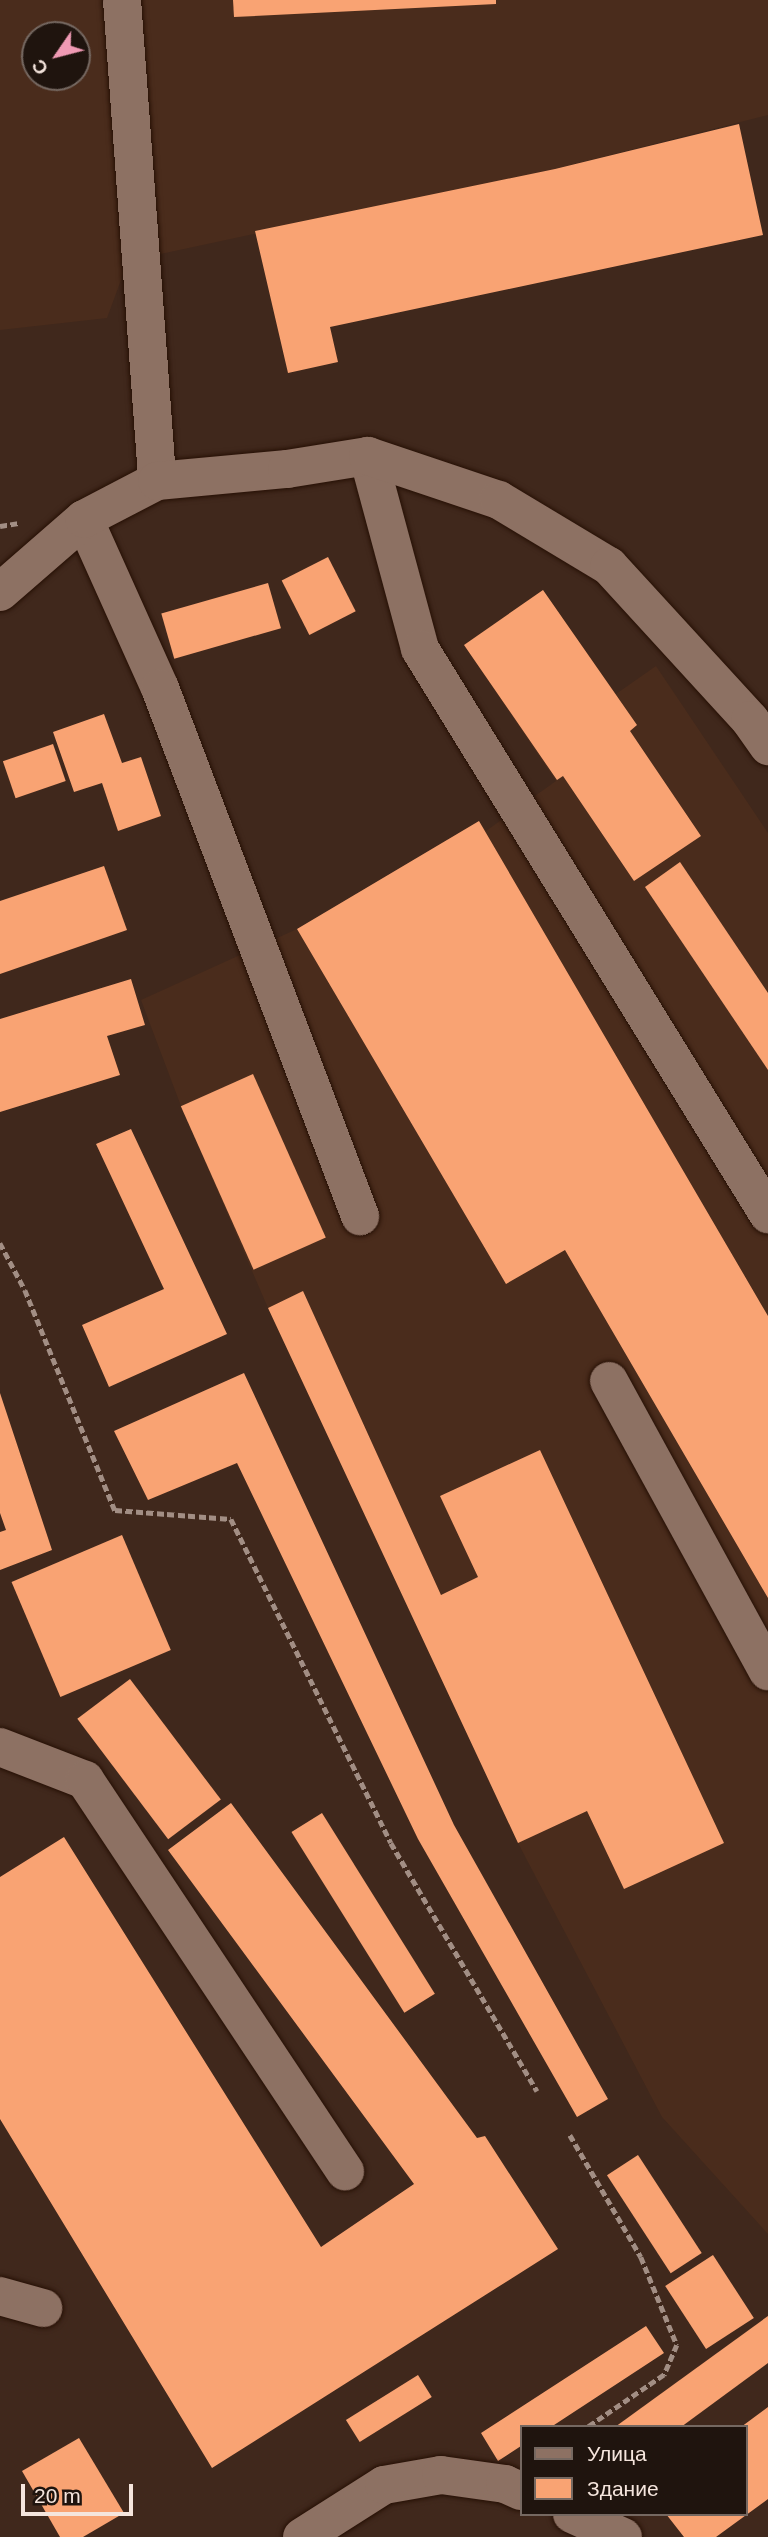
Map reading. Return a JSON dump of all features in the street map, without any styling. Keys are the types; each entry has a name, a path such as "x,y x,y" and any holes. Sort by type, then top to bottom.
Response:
{"street":[{"path":"122,0 157,481"},
{"path":"368,456 420,649 768,1214"},
{"path":"0,592 84,519 157,481 287,469 368,456 499,500 609,566 750,720 768,746"},
{"path":"84,519 160,688 360,1216"},
{"path":"609,1381 768,1671"},
{"path":"0,1747 85,1780 345,2171"},
{"path":"0,2296 43,2308"},
{"path":"302,2537 384,2485 441,2475 505,2484 520,2491"},
{"path":"576,2516 623,2537"}],"path":[{"path":"0,1243 25,1290 115,1510 230,1519 391,1843 537,2091"},
{"path":"570,2135 641,2257 677,2345 664,2375 591,2425"}],"shaded area":[{"path":"0,0 768,0 768,115 555,169 128,261 107,318 0,330"},
{"path":"543,590 616,694 656,666 768,833 768,2234 662,2117 518,1843 268,1308 181,1106 141,1000 297,929 479,821 486,831 556,781 464,645"}],"building":[{"path":"233,0 496,0 496,4 234,17"},
{"path":"739,124 763,235 330,327 338,362 288,373 255,231 555,169"},
{"path":"328,557 356,611 309,635 282,581"},
{"path":"268,583 281,628 174,659 161,614"},
{"path":"543,590 637,725 630,731 701,836 634,881 563,776 557,780 464,645"},
{"path":"104,714 122,763 141,757 161,816 118,831 102,783 74,792 53,732"},
{"path":"53,744 66,781 16,798 3,761"},
{"path":"479,821 768,1316 768,1598 565,1250 506,1284 297,929"},
{"path":"680,862 768,993 768,1070 645,887"},
{"path":"104,866 127,930 0,974 0,901"},
{"path":"131,979 145,1025 107,1036 120,1075 0,1112 0,1019"},
{"path":"253,1074 326,1238 254,1270 181,1106"},
{"path":"131,1129 227,1334 109,1387 82,1325 164,1289 96,1144"},
{"path":"303,1291 441,1595 478,1577 440,1496 540,1450 724,1843 624,1889 587,1811 518,1843 268,1308"},
{"path":"244,1373 454,1825 608,2099 577,2117 418,1839 237,1463 148,1500 114,1431"},
{"path":"0,1393 52,1550 0,1570 0,1532 6,1530 0,1513"},
{"path":"122,1535 171,1650 60,1697 12,1582"},
{"path":"130,1679 221,1800 168,1839 77,1719"},
{"path":"231,1803 477,2138 485,2136 558,2249 212,2468 0,2119 0,1877 64,1837 321,2247 414,2184 168,1850"},
{"path":"322,1813 435,1994 404,2013 291,1832"},
{"path":"638,2155 702,2253 671,2273 607,2175"},
{"path":"713,2255 754,2318 706,2349 665,2286"},
{"path":"768,2316 768,2363 684,2425 618,2425"},
{"path":"646,2326 664,2353 554,2425 520,2425 520,2447 498,2461 481,2433"},
{"path":"418,2375 432,2397 360,2442 346,2420"},
{"path":"768,2407 768,2499 747,2514 747,2425 744,2425"},
{"path":"79,2438 124,2513 83,2537 60,2537 22,2471"},
{"path":"668,2516 745,2516 716,2537 684,2537"}]}
